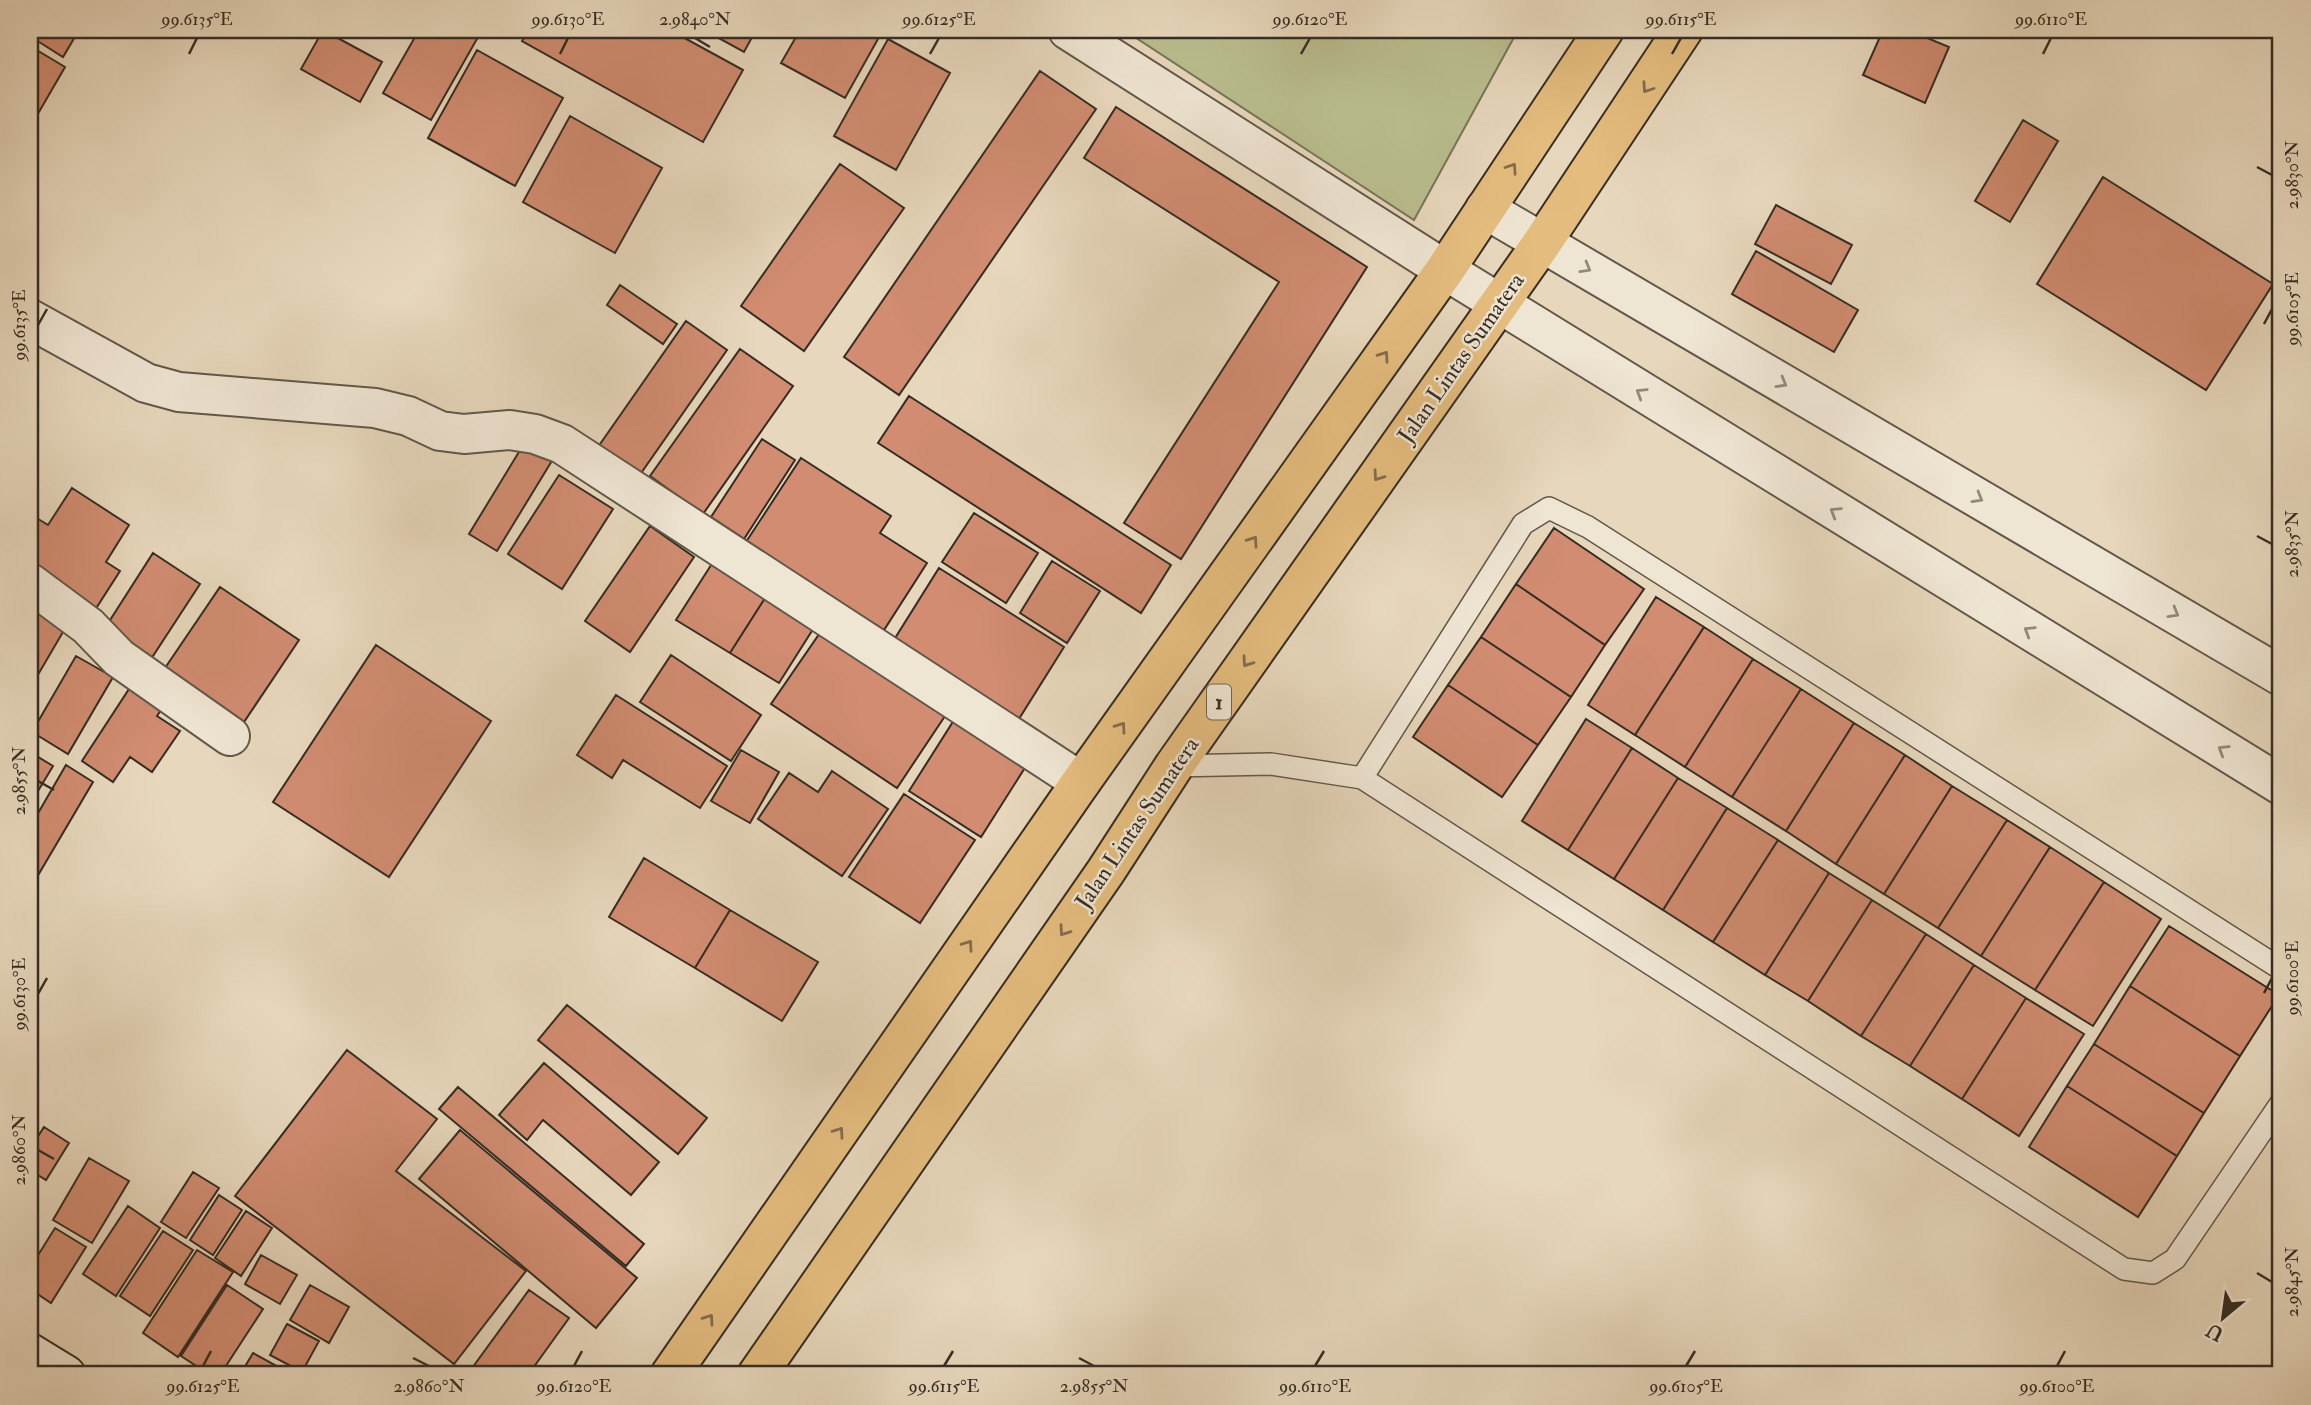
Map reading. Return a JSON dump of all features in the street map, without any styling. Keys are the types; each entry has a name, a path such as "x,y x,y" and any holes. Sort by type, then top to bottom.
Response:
{"highway":[{"path":"670,1375 1081,782 1445,270 1604,30"},
{"name":"Jalan Lintas Sumatera","path":"757,1375 1090,894 1174,766 1542,243 1654,78 1683,30"}],"street":[{"path":"1068,30 1498,305 2281,785"},
{"path":"1485,208 2281,676"},
{"path":"30,319 146,383 162,388 374,408 408,416 440,431 464,434 510,430 535,434 562,444 1081,782"},
{"path":"30,583 88,626 119,659 230,736"},
{"path":"30,1353 66,1375"}],"lane":[{"path":"1362,778 1523,524 1549,508 1600,534 2281,969"},
{"path":"1174,766 1271,764 1362,778 2124,1269 2153,1273 2175,1259 2281,1103"}],"green space":[{"path":"1124,30 1518,30 1414,220"}],"building":[{"path":"42,30 79,30 63,57 36,40"},
{"path":"296,30 316,30 311,38"},
{"path":"323,30 382,62 360,102 301,69"},
{"path":"419,30 482,30 431,120 383,93"},
{"path":"528,30 670,30 743,70 703,142 522,41"},
{"path":"704,30 756,30 744,52"},
{"path":"800,30 883,30 845,98 781,63"},
{"path":"1883,30 1908,30 1949,47 1925,103 1863,75"},
{"path":"888,39 950,73 896,170 834,136"},
{"path":"30,46 65,67 32,124 30,123"},
{"path":"477,50 563,98 515,186 428,138"},
{"path":"1040,71 1096,109 899,395 844,357"},
{"path":"1116,107 1367,267 1181,559 1124,523 1279,282 1084,158"},
{"path":"570,116 662,168 615,253 523,202"},
{"path":"2023,120 2058,141 2010,222 1975,201"},
{"path":"840,164 904,208 804,351 741,306"},
{"path":"2103,177 2273,284 2206,390 2037,284"},
{"path":"1776,205 1852,245 1831,284 1755,244"},
{"path":"1756,251 1858,310 1834,352 1732,294"},
{"path":"620,285 677,324 663,344 607,305"},
{"path":"686,321 727,350 639,476 598,447"},
{"path":"740,349 793,386 703,514 650,476"},
{"path":"909,396 1171,565 1141,613 878,443"},
{"path":"762,439 795,460 744,539 711,517"},
{"path":"525,442 553,459 497,551 469,534"},
{"path":"801,458 891,516 880,533 927,563 884,630 746,542"},
{"path":"559,475 613,509 562,589 508,554"},
{"path":"72,488 129,525 106,562 120,571 93,613 30,573 30,514 48,525"},
{"path":"974,513 1038,553 1006,603 942,562"},
{"path":"650,526 694,557 630,652 585,621"},
{"path":"1554,528 1644,589 1605,645 1516,584"},
{"path":"153,553 200,584 151,659 105,628"},
{"path":"1052,561 1100,591 1067,643 1020,613"},
{"path":"713,562 767,595 730,653 676,620"},
{"path":"939,568 1064,647 1017,722 892,643"},
{"path":"1516,584 1605,645 1571,697 1481,637"},
{"path":"220,587 299,640 242,725 163,671"},
{"path":"767,595 815,626 779,683 730,653"},
{"path":"1656,597 1704,627 1635,735 1588,705"},
{"path":"30,603 67,625 32,685 30,683"},
{"path":"1704,627 1753,659 1685,767 1635,735"},
{"path":"822,630 947,713 897,788 771,704"},
{"path":"1481,637 1571,697 1538,745 1448,685"},
{"path":"376,645 491,721 389,877 273,802"},
{"path":"671,655 761,715 731,761 640,702"},
{"path":"76,656 113,677 68,754 32,732"},
{"path":"1753,659 1801,689 1732,797 1685,767"},
{"path":"1448,685 1538,745 1502,797 1413,737"},
{"path":"131,686 163,707 157,716 180,731 152,772 130,757 113,782 82,761"},
{"path":"1801,689 1854,723 1786,831 1732,797"},
{"path":"616,695 727,766 700,808 623,760 612,778 577,755"},
{"path":"956,717 1028,763 981,837 909,791"},
{"path":"1586,719 1632,748 1568,850 1522,821"},
{"path":"1854,723 1905,755 1836,864 1786,831"},
{"path":"1632,748 1678,778 1614,879 1568,850"},
{"path":"741,750 779,772 750,823 711,801"},
{"path":"30,752 53,766 32,801 30,800"},
{"path":"1905,755 1952,786 1884,894 1836,864"},
{"path":"66,765 93,782 37,877 30,872 30,827"},
{"path":"832,771 888,809 842,876 758,819 789,773 818,792"},
{"path":"1678,778 1727,808 1663,910 1614,879"},
{"path":"1952,786 2007,820 1938,928 1884,894"},
{"path":"904,794 975,840 920,923 849,877"},
{"path":"1727,808 1778,840 1713,942 1663,910"},
{"path":"2007,820 2050,847 1981,956 1938,928"},
{"path":"1778,840 1829,873 1765,975 1713,942"},
{"path":"2050,847 2104,882 2035,990 1981,956"},
{"path":"644,858 730,910 695,968 609,917"},
{"path":"1829,873 1872,900 1808,1001 1765,975"},
{"path":"2104,882 2161,919 2093,1026 2035,990"},
{"path":"1872,900 1926,934 1861,1036 1808,1001"},
{"path":"730,910 818,962 782,1021 695,968"},
{"path":"2169,926 2279,995 2240,1056 2130,986"},
{"path":"1926,934 1974,965 1910,1066 1861,1036"},
{"path":"1974,965 2026,998 1962,1099 1910,1066"},
{"path":"2130,986 2240,1056 2204,1113 2094,1044"},
{"path":"2026,998 2084,1034 2019,1136 1962,1099"},
{"path":"567,1005 707,1118 678,1154 538,1040"},
{"path":"2094,1044 2204,1113 2177,1156 2067,1086"},
{"path":"347,1050 437,1119 396,1171 526,1271 454,1364 235,1196"},
{"path":"544,1063 659,1162 631,1195 543,1120 527,1140 499,1115"},
{"path":"2067,1086 2177,1156 2138,1217 2029,1147"},
{"path":"458,1087 644,1244 626,1266 439,1109"},
{"path":"44,1127 69,1143 46,1180 30,1170 30,1149"},
{"path":"460,1130 637,1278 596,1328 419,1179"},
{"path":"89,1158 129,1181 92,1243 53,1220"},
{"path":"193,1172 219,1188 186,1238 161,1222"},
{"path":"219,1195 242,1210 213,1255 190,1240"},
{"path":"128,1206 160,1228 116,1296 83,1274"},
{"path":"246,1211 272,1228 241,1276 215,1258"},
{"path":"55,1228 86,1247 51,1303 30,1289 30,1268"},
{"path":"163,1231 193,1250 150,1316 120,1296"},
{"path":"197,1250 233,1272 178,1357 143,1333"},
{"path":"261,1255 297,1275 280,1304 245,1284"},
{"path":"227,1285 263,1309 220,1375 210,1375 181,1356"},
{"path":"310,1285 349,1307 329,1343 290,1320"},
{"path":"529,1290 569,1318 528,1375 467,1375"},
{"path":"287,1324 319,1341 302,1372 270,1355"},
{"path":"253,1353 293,1375 240,1375"}]}
